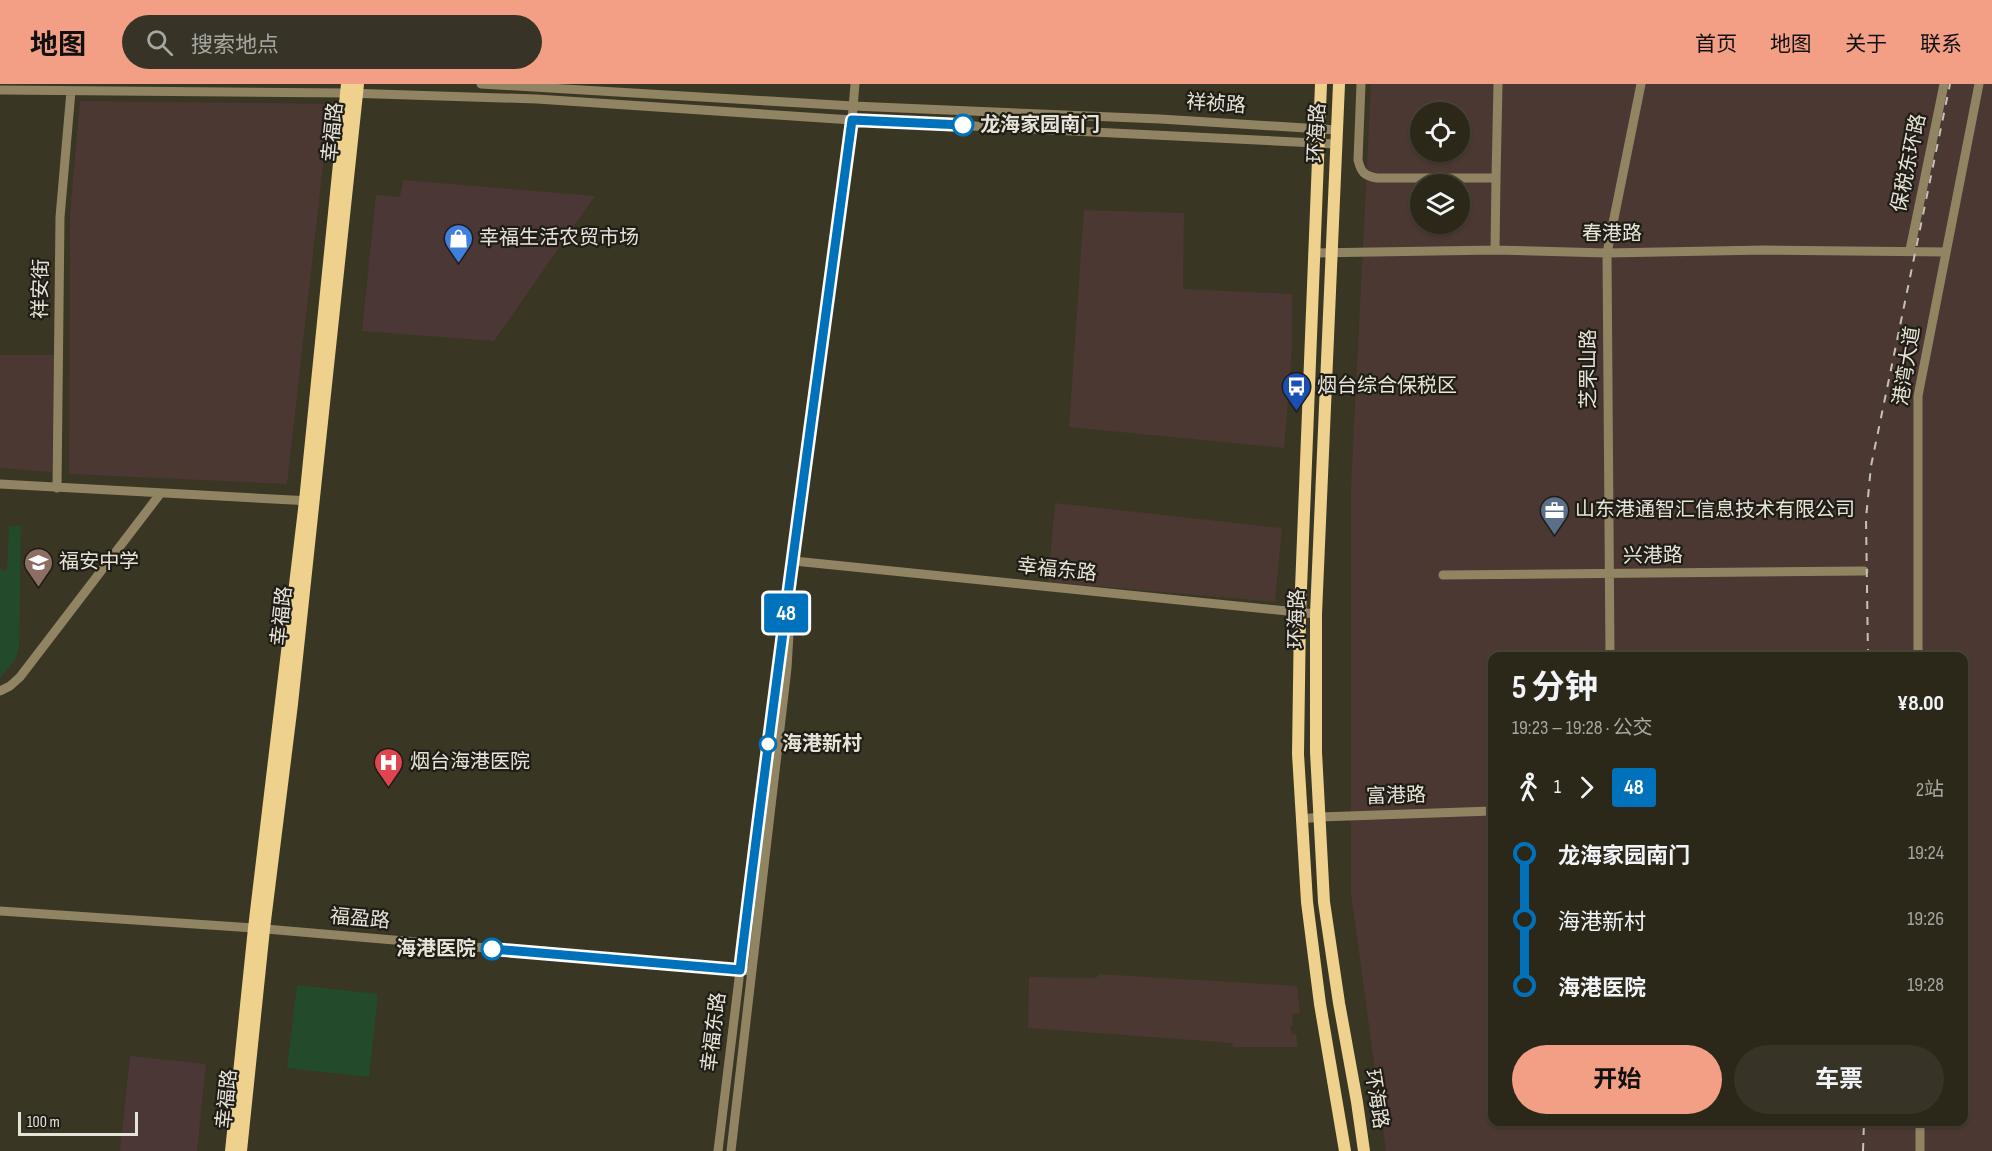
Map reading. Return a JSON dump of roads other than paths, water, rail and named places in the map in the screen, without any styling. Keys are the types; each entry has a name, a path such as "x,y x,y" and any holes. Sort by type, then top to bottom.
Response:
{"main road":[{"name":"环海路","path":"1321,84 1300,614 1298,754 1307,902 1320,1004 1345,1151"},
{"name":"环海路","path":"1339,84 1316,614 1316,752 1324,902 1364,1151"},
{"name":"幸福路","path":"231,1151 259,928 290,716 309,501 352,89"},
{"name":"幸福路","path":"241,1151 259,928"}],"street":[{"name":"祥祯路","path":"481,84 853,106 1148,118 1337,130"},
{"name":"幸福东路","path":"718,1151 777,667 794,561 855,84"},
{"path":"1361,84 1358,160 1360,170 1367,177 1496,178"},
{"path":"1496,250 1498,84"},
{"name":"芝罘山路","path":"1610,652 1606,252 1641,84"},
{"name":"保税东环路","path":"1910,250 1944,84"},
{"name":"港湾大道","path":"1918,652 1918,396 1979,84"},
{"path":"0,90 352,89 852,120 1336,144"},
{"name":"祥安街","path":"57,488 60,217 71,91"},
{"name":"春港路","path":"1313,252 1910,250 1946,252"},
{"path":"0,484 309,501"},
{"path":"0,691 20,677 160,494"},
{"name":"幸福东路","path":"794,561 1316,614"},
{"name":"幸福东路","path":"731,1151 787,668 794,561"},
{"name":"兴港路","path":"1443,576 1864,571"},
{"name":"富港路","path":"1301,819 1488,811"},
{"name":"福盈路","path":"0,911 259,928 752,971"},
{"path":"1920,1126 1920,1151"}],"railway":[{"path":"1868,652 1866,518 1871,466 1950,84"},
{"path":"1863,1151 1864,1126"}],"place":[{"name":"龙海家园南门","path":"963,125"},
{"name":"幸福生活农贸市场","path":"458,264"},
{"name":"烟台综合保税区","path":"1296,412"},
{"name":"山东港通智汇信息技术有限公司","path":"1554,536"},
{"name":"福安中学","path":"38,588"},
{"name":"海港新村","path":"768,744"},
{"name":"烟台海港医院","path":"389,788"},
{"name":"海港医院","path":"492,949"}]}
